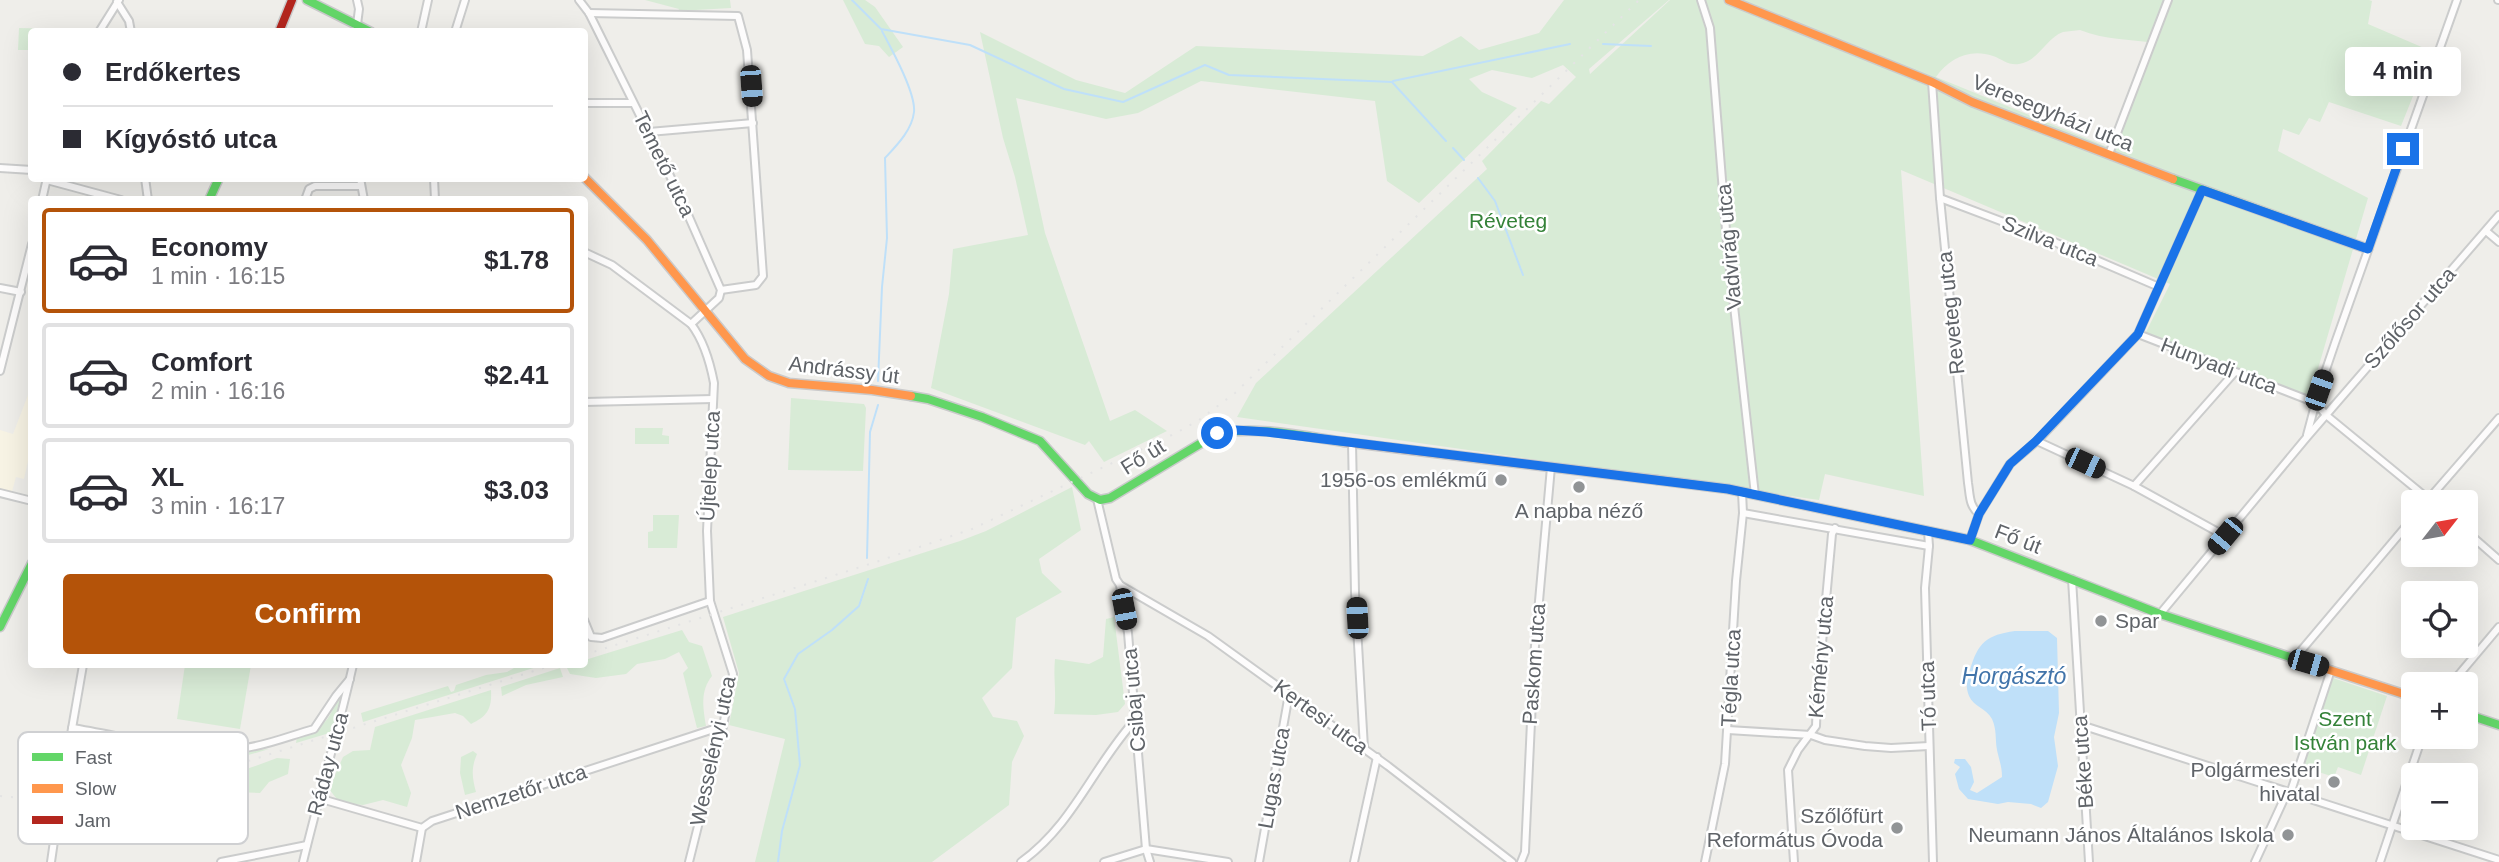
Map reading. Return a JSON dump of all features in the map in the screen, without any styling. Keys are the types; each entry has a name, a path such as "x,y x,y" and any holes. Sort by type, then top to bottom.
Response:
{"main road":[{"path":"281,28 292,0"},
{"path":"307,0 356,27"},
{"name":"Veresegyházi utca","path":"1729,0 1932,82 1972,102 2202,190 2368,249"},
{"name":"Andrássy út","path":"588,181 647,240 745,359 769,376 789,383 872,390 941,403 1040,441 1084,490 1097,499"},
{"name":"Fő út","path":"1097,499 1110,498 1223,432 1267,432 1742,492 1970,540 2160,614 2401,693"},
{"path":"0,627 28,572"},
{"path":"2478,718 2499,725"}],"street":[{"path":"356,27 359,9 357,0"},
{"path":"422,28 428,0"},
{"path":"456,28 465,0"},
{"name":"Temető utca","path":"579,0 589,13 649,132 703,245 721,290"},
{"name":"Vadvirág utca","path":"1701,0 1710,28 1727,243 1755,495"},
{"path":"2109,154 2168,0"},
{"path":"2307,438 2316,403 2368,249 2457,0"},
{"path":"101,28 118,1 129,20 130,28"},
{"path":"589,13 738,16 747,50 763,276 756,285 721,290 719,298 691,324"},
{"name":"Reveteg utca","path":"1932,82 1940,198 1968,482 1973,510 1979,514"},
{"path":"588,103 633,103"},
{"path":"649,132 753,123"},
{"path":"0,168 28,170"},
{"path":"58,182 107,196"},
{"path":"306,196 309,189 315,186 360,182"},
{"path":"1970,540 1979,514 2010,464 2036,441 2138,334 2202,190"},
{"name":"Szilva utca","path":"1940,198 2038,235 2159,287"},
{"name":"Szőlősor utca","path":"2160,614 2326,415 2499,215"},
{"path":"2486,231 2499,242"},
{"name":"Újtelep utca","path":"588,254 612,265 691,324 698,333 710,362 714,383 708,465 710,601"},
{"path":"0,371 28,261"},
{"path":"0,288 21,292"},
{"name":"Hunyadi utca","path":"2138,334 2316,403"},
{"path":"2134,486 2234,373"},
{"path":"588,402 713,399"},
{"path":"2316,403 2326,415 2416,490"},
{"path":"2438,490 2499,418"},
{"path":"2036,441 2134,486 2225,536"},
{"path":"1352,443 1355,592 1364,748"},
{"name":"Paskom utca","path":"1521,862 1525,852 1534,657 1551,467"},
{"name":"Tégla utca","path":"1705,862 1723,775 1728,730 1736,581 1743,513 1742,492"},
{"path":"0,493 28,500"},
{"name":"Csibaj utca","path":"1097,499 1120,585 1128,633 1146,849 1150,862"},
{"path":"1743,513 1929,545"},
{"name":"Kémény utca","path":"1794,862 1788,770 1798,750 1816,726 1816,698 1832,534 1835,528"},
{"name":"Tó utca","path":"1928,531 1925,588 1933,862"},
{"path":"2294,659 2401,532"},
{"path":"2478,542 2499,560"},
{"name":"Béke utca","path":"2072,579 2090,862"},
{"name":"Kertesi utca","path":"1120,585 1208,636 1377,757 1512,862"},
{"path":"588,631 591,637 601,638 710,601"},
{"name":"Wesselényi utca","path":"689,862 723,726 733,674 710,601"},
{"path":"2461,672 2499,627"},
{"path":"71,732 82,668"},
{"name":"Ráday utca","path":"303,862 318,798 338,733 352,668"},
{"path":"2255,862 2284,799 2290,794 2331,670"},
{"path":"248,748 314,729 335,696 350,679"},
{"name":"Lugas utca","path":"1259,862 1289,694"},
{"path":"1021,862 1048,841 1119,737 1136,719"},
{"path":"2081,725 2499,860"},
{"name":"Nemzetőr utca","path":"422,828 432,821 723,726"},
{"path":"72,728 96,732"},
{"path":"1728,730 1811,735 1825,740 1865,746 1929,746"},
{"path":"2380,862 2418,749"},
{"path":"1353,862 1377,757"},
{"path":"318,798 422,828 416,862"},
{"path":"51,862 54,844"},
{"path":"221,862 307,845"},
{"path":"1104,862 1146,849 1228,862"}],"shaded area":[{"path":"28,395 28,461 24,479 16,477 11,495 0,492 0,430 13,434"}],"green space":[{"path":"645,0 730,0 731,8 678,11 679,9"},
{"path":"843,0 865,0 875,7 903,47 889,57 879,46 865,44"},
{"name":"Réveteg","path":"1564,0 1669,0 1589,69 1590,74 1670,0 2369,0 2372,1 2368,24 2431,51 2401,126 2329,102 2320,122 2309,118 2299,135 2283,129 2278,151 2368,198 2310,396 2151,340 2146,332 2170,284 1901,170 1924,496 1825,474 1819,500 1237,417 1256,383 1487,169 1482,161 1541,101 1549,104 1576,77 1563,65 1532,78 1492,70 1469,79 1482,92 1517,108 1419,203 1387,181 1375,101 1201,81 1138,113 1106,119 1016,98 1045,233 1110,421 1135,410 1167,431 1104,462 1089,441 1085,445 931,388 949,294 953,249 1028,235 980,32 1076,80 1125,93 1196,46 1423,56 1461,36 1479,50 1539,33","holes":["2080,30 2155,43 2115,150 1936,77 1941,70 1961,56 1984,54 2019,64 2032,59 2063,32"]},
{"path":"19,28 28,28 28,50 18,50"},
{"path":"791,398 864,404 863,471 788,470"},
{"path":"635,428 663,428 662,435 669,436 669,444 635,444"},
{"path":"1072,487 1081,530 1039,559 1042,573 1062,592 1016,618 1012,668 982,698 993,717 1017,721 1024,736 1012,762 1009,805 932,862 755,862 785,739 729,725 739,673 723,617 960,541 986,531"},
{"path":"653,515 679,515 677,548 648,548 648,532 653,531"},
{"path":"1114,617 1125,704 1118,712 1096,715 1054,714 1055,659 1089,664 1103,657 1106,619"},
{"path":"682,630 689,642 702,646 712,676 704,693 706,726 697,728 683,673 688,668 679,652 665,659 637,664 626,674 596,678 570,674 567,668 588,668 588,659"},
{"path":"185,668 250,668 240,729 177,719"},
{"path":"514,668 534,668 363,722 361,713 448,686 451,692 456,685 486,675 507,672"},
{"path":"560,668 563,677 526,685 502,696 501,687"},
{"name":"Szent István park","path":"2333,678 2387,696 2361,775 2338,767 2334,777 2303,767"},
{"path":"491,690 488,711 471,724 455,713 415,720 412,738 401,765 411,793 407,807 383,800 363,805 340,803 329,789 343,757 353,751 370,750 375,727"},
{"path":"340,697 342,701 336,731 296,743 297,737 325,722"},
{"path":"269,749 248,755 248,751"},
{"path":"473,751 477,754 473,773 476,792 465,795 460,773 461,757"},
{"path":"277,758 290,759 288,774 269,782 260,793 248,793 248,768"}],"water":[{"name":"Horgásztó","path":"2015,631 2048,631 2057,638 2059,713 2054,737 2058,766 2048,802 2041,808 2031,804 1998,804 1968,799 1959,789 1955,774 1960,767 1954,763 1955,759 1965,759 1971,767 1974,782 1970,790 1977,793 2002,777 1994,723 1989,715 1971,700 1967,683 1980,646 1997,635"}],"waterway":[{"path":"852,0 881,29 970,45 1064,89 1123,102 1205,65 1229,75 1392,82 1446,141"},
{"path":"878,381 887,238 885,158 907,131 914,112 907,83 882,31"},
{"path":"1393,81 1570,44"},
{"path":"1603,44 1651,46"},
{"path":"1453,148 1464,160"},
{"path":"1478,178 1495,201 1523,275"},
{"path":"867,558 870,432 878,405"},
{"path":"778,862 782,831 800,765 795,709 784,679 798,654 832,630 859,606 868,579"}],"railway":[{"path":"588,654 972,529 1199,420 1235,393 1639,0"},
{"path":"248,761 543,668"},
{"path":"0,796 18,797"}],"traffic: fast":[{"path":"307,0 363,28"},
{"path":"2173,179 2368,249"},
{"path":"211,196 217,182"},
{"path":"911,396 982,417 1040,441 1088,494 1100,500 1110,498 1218,433 1265,431 1344,442"},
{"path":"1657,480 1728,489 1970,540 2160,614 2314,665"},
{"path":"0,627 28,571"},
{"path":"2478,718 2499,725"}],"traffic: slow":[{"path":"1729,0 1932,82 1972,102 2173,179"},
{"path":"588,181 647,240 745,359 769,376 789,383 911,396"},
{"path":"1344,442 1657,480"},
{"path":"2314,665 2401,693"}],"traffic: jam":[{"path":"281,28 292,0"}],"place":[{"name":"1956-os emlékmű","path":"1501,480"},
{"name":"A napba néző","path":"1579,487"},
{"name":"Spar","path":"2101,621"},
{"name":"Polgármesteri hivatal","path":"2334,782"},
{"name":"Szőlőfürt Református Óvoda","path":"1897,828"},
{"name":"Neumann János Általános Iskola","path":"2288,835"}],"route":[{"path":"1217,433 1235,430 1267,432 1728,489 1970,540 1979,514 2010,464 2036,441 2138,334 2202,190 2368,249 2403,149"}]}
